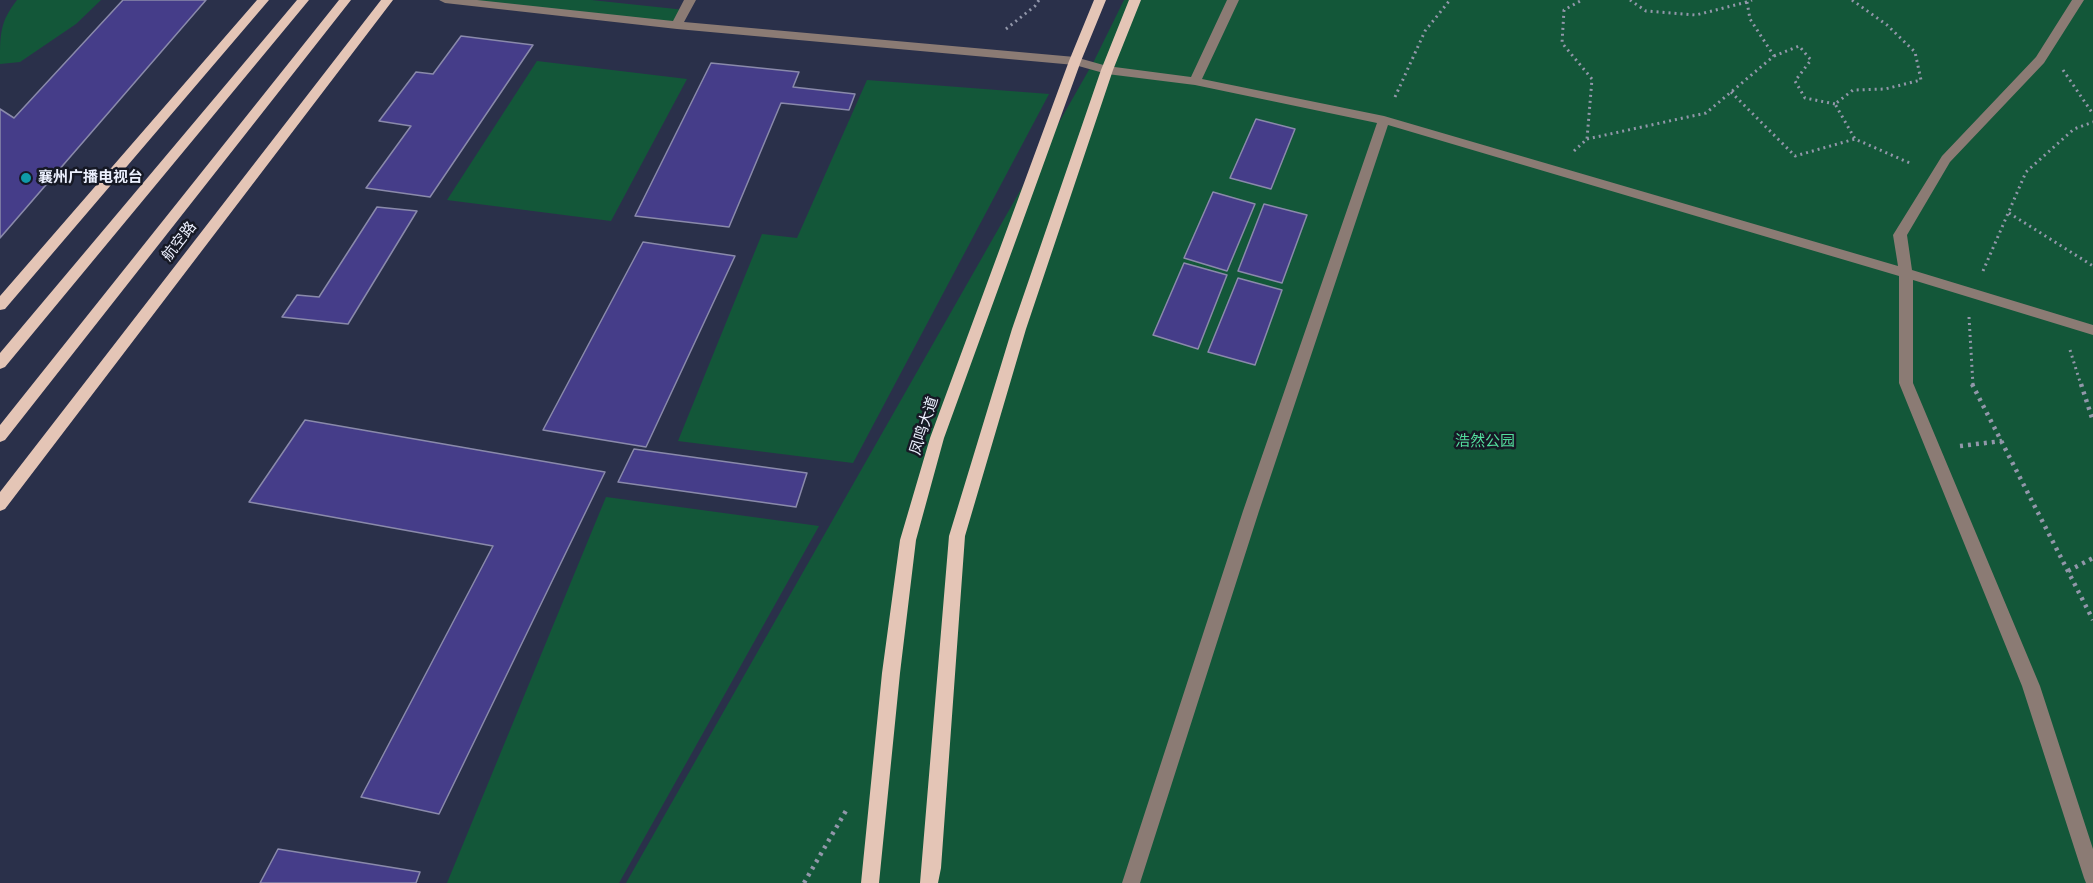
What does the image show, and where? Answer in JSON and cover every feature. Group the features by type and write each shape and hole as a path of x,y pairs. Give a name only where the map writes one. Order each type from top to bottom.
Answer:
{"main road":[{"path":"0,305 263,0"},
{"path":"0,363 303,0"},
{"name":"航空路","path":"0,436 345,0"},
{"name":"航空路","path":"0,504 387,0"},
{"name":"凤鸣大道","path":"870,883 891,673 908,540 937,438 1075,61 1100,0"},
{"path":"929,883 957,536 1019,329 1107,70 1135,0"}],"street":[{"path":"445,0 677,25 1075,61 1107,70 1196,81 1384,120 2093,330"},
{"path":"677,25 690,0"},
{"path":"1196,81 1233,0"},
{"path":"2078,0 2040,60 1946,159 1900,235 1906,273 1906,383 2031,686 2093,878"},
{"path":"1131,883 1251,511 1384,120"}],"path":[{"path":"1384,120 1425,31 1450,0"},
{"path":"1582,0 1564,10 1562,44 1592,79 1587,140"},
{"path":"1630,0 1646,11 1695,15 1752,0"},
{"path":"1835,104 1853,90 1885,89 1921,80 1915,52 1887,25 1852,0"},
{"path":"1747,2 1750,19 1774,56"},
{"path":"1552,169 1587,140 1706,113 1774,56 1798,46 1811,60 1795,81 1805,98 1835,104 1855,139 1936,174"},
{"path":"2049,47 2093,114"},
{"path":"1731,92 1795,156 1855,139"},
{"path":"2093,122 2074,129 2026,172 1973,294 1969,311 1972,383 2093,620"},
{"path":"2009,213 2093,266"},
{"path":"2060,320 2093,421"},
{"path":"1933,449 2002,441"},
{"path":"2068,571 2093,558"},
{"path":"804,883 849,805"}],"green space":[{"path":"17,0 101,0 76,24 20,62 0,64 2,29 7,15"},
{"path":"445,0 591,0 685,10 677,25"},
{"name":"浩然公园","path":"1124,0 2093,0 2093,883 626,883 1094,61"},
{"path":"537,61 687,79 611,221 447,200"},
{"path":"867,80 1049,94 853,463 678,441 762,234 797,238"},
{"path":"606,497 819,526 619,883 447,883"}],"building":[{"name":"襄州广播电视台","path":"123,0 206,0 0,238 0,109 14,118"},
{"path":"461,36 533,45 430,197 366,188 411,126 379,121 416,72 433,74"},
{"path":"711,63 799,72 793,87 855,94 849,110 781,103 729,227 635,216"},
{"path":"1256,119 1295,129 1271,189 1230,178"},
{"path":"1213,192 1255,204 1227,271 1184,258"},
{"path":"1264,204 1307,215 1282,283 1238,271"},
{"path":"377,207 417,211 348,324 282,317 297,295 319,297"},
{"path":"643,242 735,256 646,447 543,430"},
{"path":"1184,263 1227,275 1198,349 1153,335"},
{"path":"1238,278 1282,290 1255,365 1208,352"},
{"path":"305,420 605,472 439,814 361,797 493,546 249,502"},
{"path":"634,449 807,473 796,507 618,482"},
{"path":"278,849 420,872 416,883 260,883"}],"place":[{"name":"襄州广播电视台","path":"26,178"}]}
